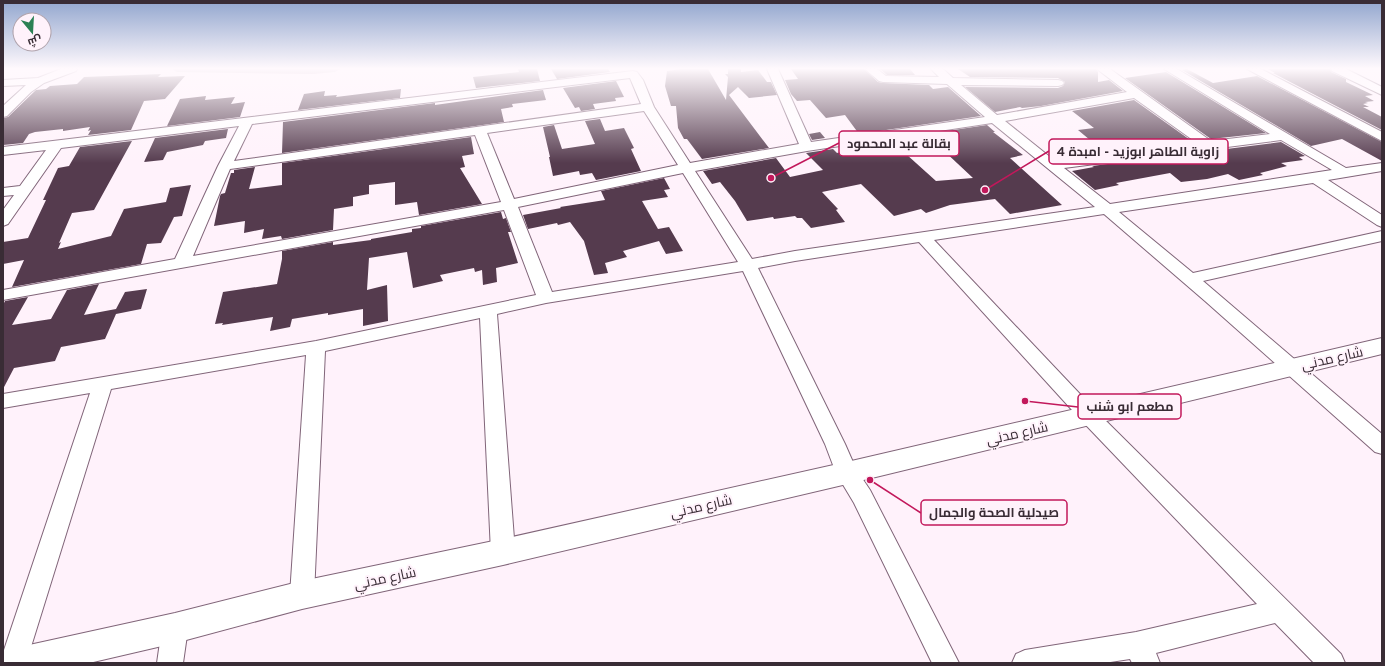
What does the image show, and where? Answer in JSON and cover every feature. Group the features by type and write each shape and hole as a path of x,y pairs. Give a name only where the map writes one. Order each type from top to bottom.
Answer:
{"street":[{"path":"3,113 16,100"},
{"path":"3,151 407,100"},
{"path":"645,100 686,168 748,265 848,473 862,496 946,663"},
{"path":"786,100 807,147"},
{"path":"972,100 1107,209 1190,279 1382,446"},
{"path":"3,295 508,205 686,168 807,147 994,119 1101,100"},
{"path":"1145,100 1208,144"},
{"path":"1222,100 1344,172"},
{"path":"1311,100 1382,137"},
{"path":"225,166 648,107"},
{"path":"181,264 225,166 248,120"},
{"path":"480,131 546,298"},
{"path":"1052,165 1208,144 1284,136"},
{"path":"3,221 57,144"},
{"path":"3,401 103,382 316,347 546,298 795,256 1382,167"},
{"path":"1316,178 1382,222"},
{"path":"3,192 25,190"},
{"path":"1190,279 1382,236"},
{"path":"923,237 1089,416 1332,663"},
{"path":"488,311 503,552"},
{"name":"شارع مدني","path":"20,663 175,628 302,595 503,552 848,473 1382,346"},
{"path":"302,595 316,347"},
{"path":"13,663 103,382"},
{"path":"1025,663 1141,654 1280,610"},
{"path":"170,663 175,628"}],"building":[{"path":"26,100 154,100 144,101 131,130 88,135 91,130 88,131 90,127 63,131 63,129 35,132 29,134 23,143 3,145 3,118 8,117"},
{"path":"179,100 233,100 231,104 245,102 240,117 167,126"},
{"path":"302,100 382,100 298,110"},
{"path":"470,100 545,100 512,104 513,107 501,109 504,122 282,153 283,122 435,103 435,105"},
{"path":"570,100 616,101 593,104 595,109 581,111 579,107 575,108"},
{"path":"669,100 733,100 769,148 702,159 687,139 684,139 678,128 676,106 671,106"},
{"path":"810,100 963,100 981,116 859,134 845,115 826,118"},
{"path":"981,100 1073,100 1041,106 1020,107 995,112"},
{"path":"1134,100 1193,142 1080,156 1070,149 1096,145 1078,130 1094,128 1072,111"},
{"path":"1156,100 1212,100 1266,133 1211,139"},
{"path":"1233,100 1303,100 1382,142 1382,161 1342,139 1311,146"},
{"path":"1325,100 1372,100 1374,101 1365,102 1368,103 1363,104 1369,107 1363,107 1382,117 1382,130"},
{"path":"600,119 605,131 624,128 634,148 631,149 641,171 596,180 592,173 580,175 579,171 553,176 543,127 554,125 562,149 595,144 585,121"},
{"path":"987,125 995,132 993,132 1023,155 1010,158 1062,205 1010,214 995,199 950,205 926,213 921,209 894,216 861,184 822,192 838,209 836,210 845,222 811,228 802,218 797,218 795,216 774,219 773,217 747,221 735,201 720,182 712,184 703,171 776,158 790,177 823,170 806,153 833,149 837,153 868,145 867,143","holes":["942,149 973,178 936,181 906,154"]},
{"path":"236,128 228,129 226,138 205,141 203,145 167,152 163,160 144,162 155,138"},
{"path":"820,132 825,138 812,140 809,134"},
{"path":"471,137 474,154 462,156 465,167 460,168 482,204 419,215 417,202 395,205 395,182 369,185 369,194 353,197 353,206 334,209 333,230 282,239 281,236 262,239 264,229 244,233 245,221 214,226 220,196 221,194 225,193 231,173 234,173 234,170 255,167 249,189 282,185 282,163"},
{"path":"132,141 94,210 72,213 59,243 61,242 58,249 111,236 124,209 166,202 170,188 191,185 182,216 174,217 161,243 147,244 141,264 12,287 24,260 3,264 3,242 28,238 46,200 43,200 58,168 69,166 80,147"},
{"path":"1281,142 1305,156 1299,157 1303,160 1281,163 1287,166 1260,173 1263,175 1239,180 1228,174 1207,179 1181,182 1170,173 1116,183 1119,185 1095,190 1072,171 1094,167 1092,166"},
{"path":"664,178 670,189 664,190 668,197 642,201 658,229 669,227 683,251 666,254 659,241 623,251 627,257 605,263 608,273 594,275 584,241 570,222 528,229 523,215 561,208 560,207 605,200 601,191"},
{"path":"501,212 503,219 506,218 511,232 508,232 518,263 496,268 497,282 483,285 482,270 475,272 474,268 440,275 443,281 413,288 407,252 369,258 367,290 387,285 388,321 363,326 363,309 292,319 290,327 270,331 273,317 222,325 223,323 215,324 223,292 277,284 282,251 333,242 333,245 371,240 412,232 412,229 421,228 421,226"},
{"path":"99,284 84,315 116,309 125,292 147,289 141,309 116,314 105,339 61,347 55,361 14,368 3,389 3,305 5,301 28,297 12,325 51,319 67,290"}],"place":[{"name":"بقالة عبد المحمود","path":"771,178"},
{"name":"زاوية الطاهر ابوزيد - امبدة 4","path":"985,190"},
{"name":"مطعم ابو شنب","path":"1025,401"},
{"name":"صيدلية الصحة والجمال","path":"870,480"}]}
